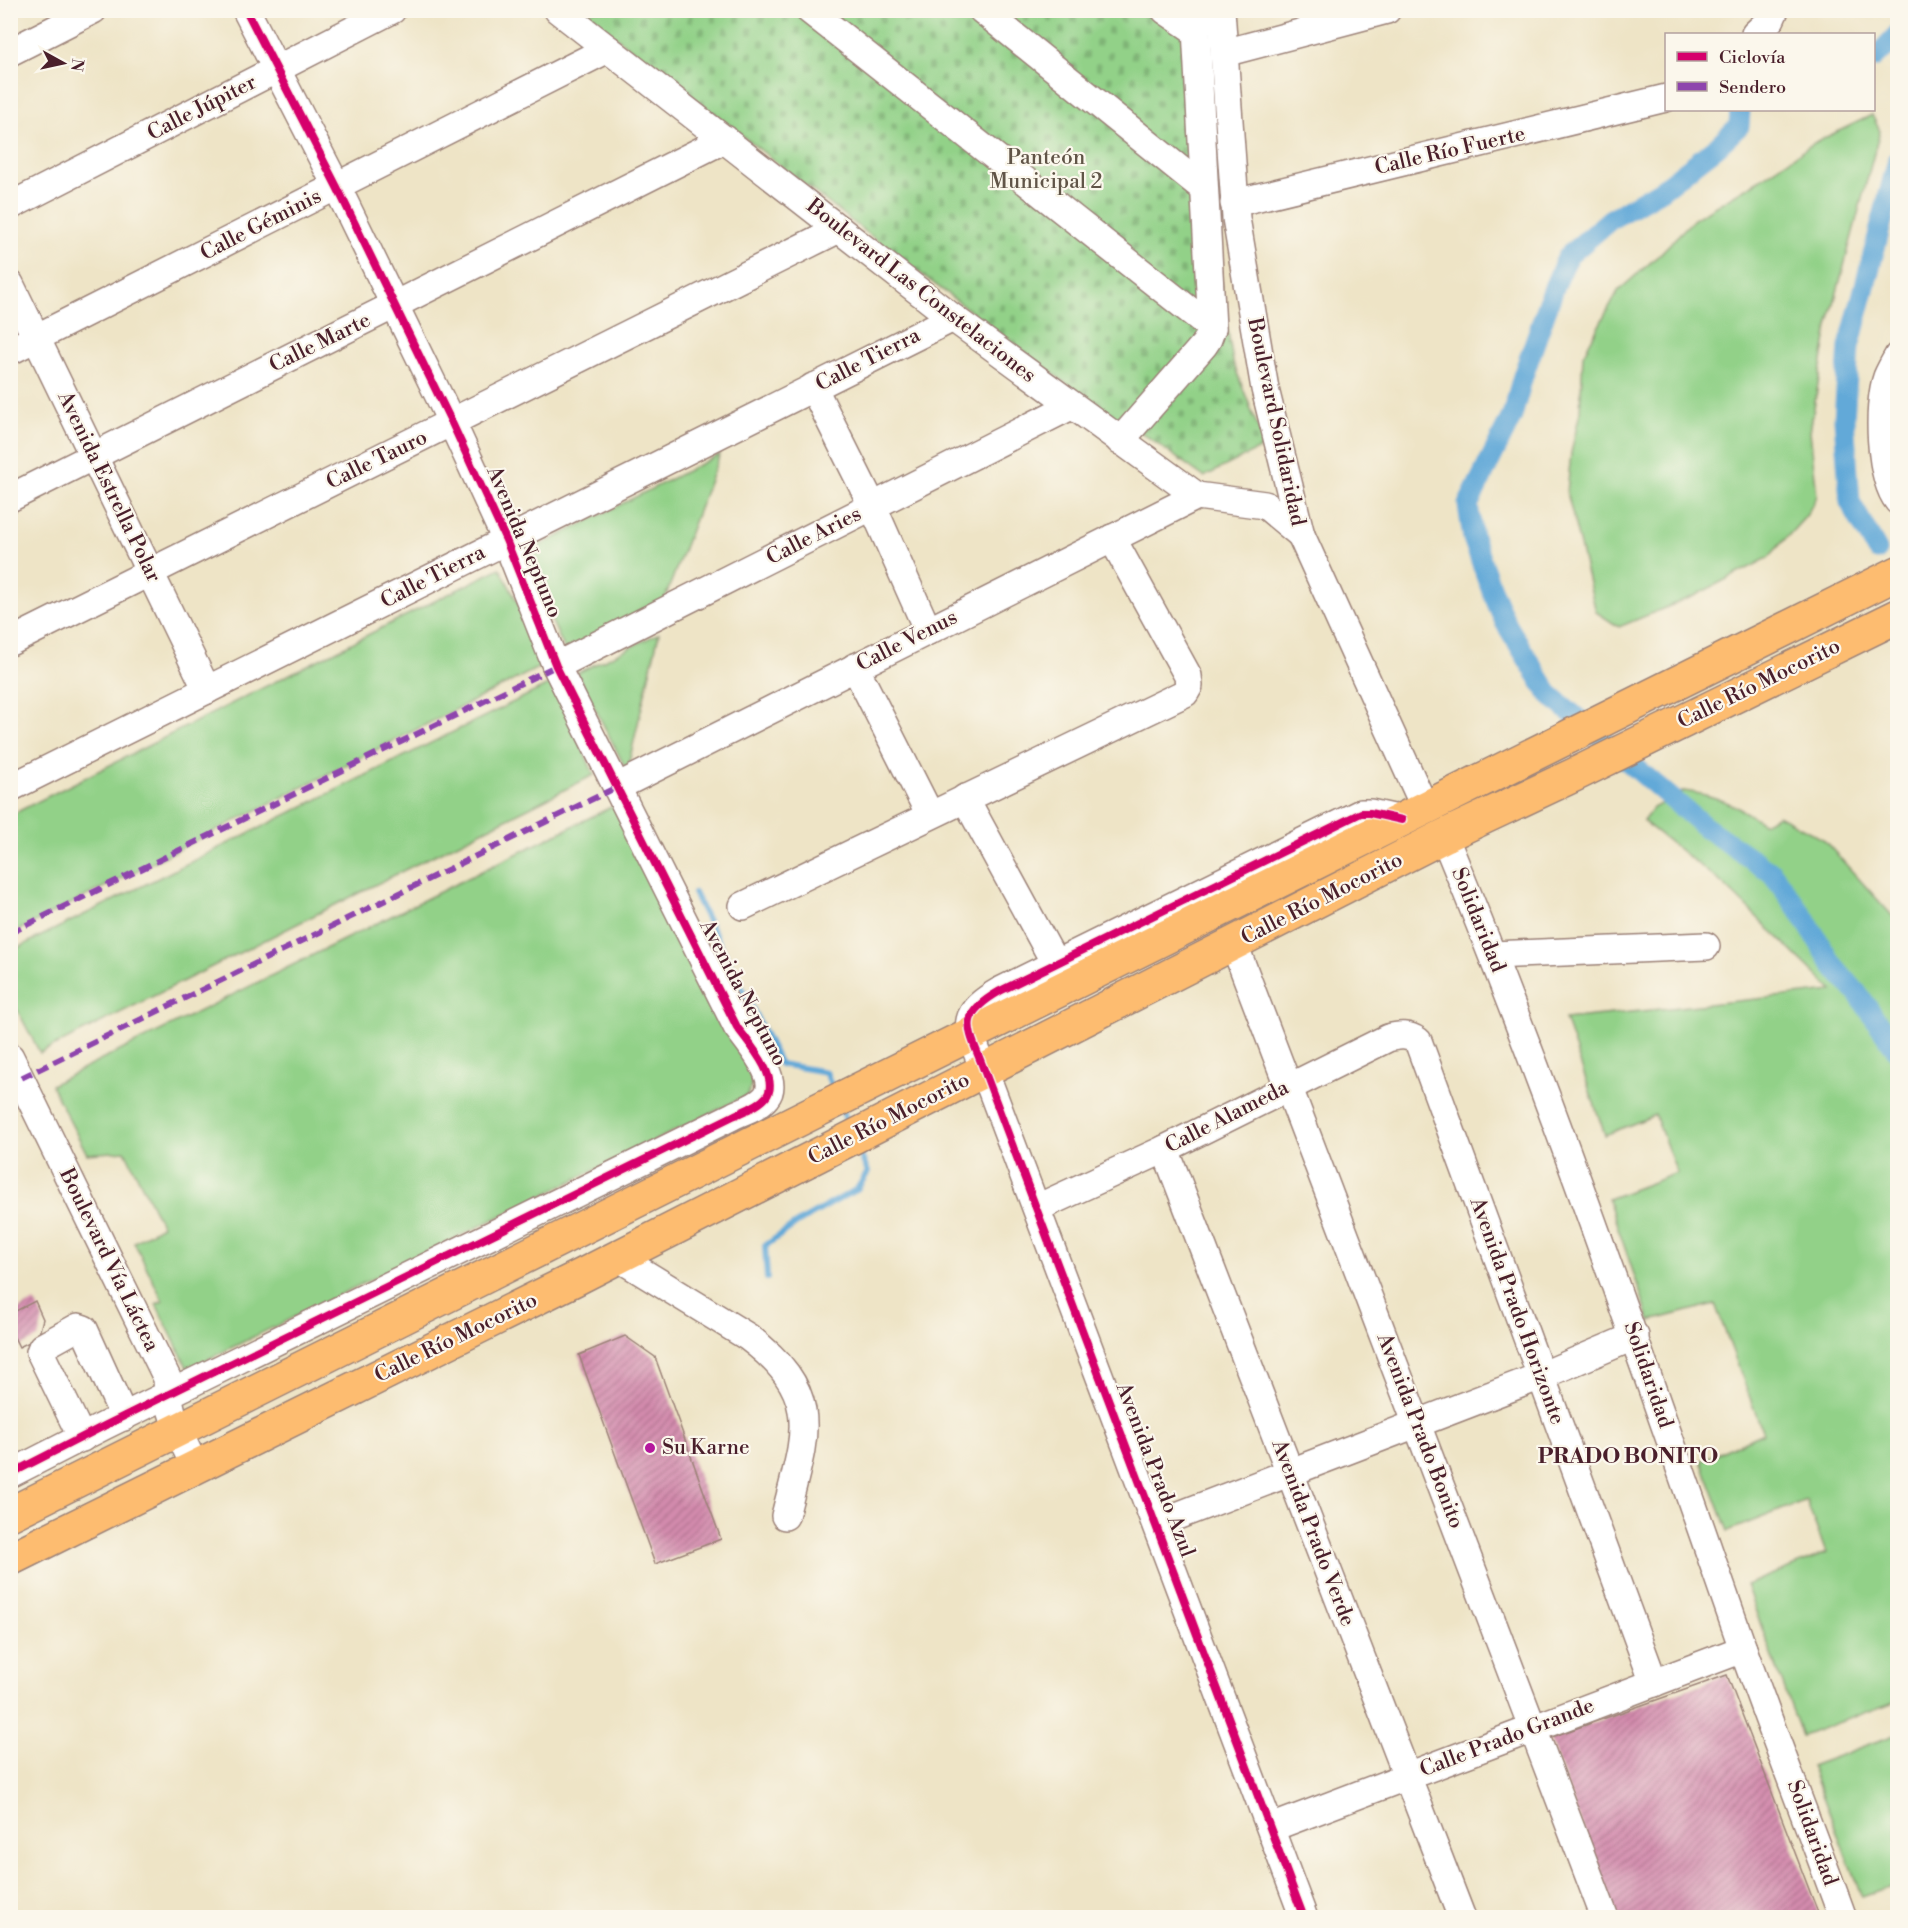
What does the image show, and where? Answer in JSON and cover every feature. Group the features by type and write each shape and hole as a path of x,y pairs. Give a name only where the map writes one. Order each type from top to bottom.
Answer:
{"main road":[{"name":"Calle Río Mocorito","path":"10,1514 1898,573"},
{"name":"Calle Río Mocorito","path":"10,1559 554,1290 616,1256 1444,836 1898,616"}],"street":[{"path":"10,52 93,10"},
{"name":"Avenida Neptuno","path":"167,1396 733,1116 765,1098 771,1085 769,1074 737,1027 556,666 506,540 452,423 337,187 246,10"},
{"name":"Calle Júpiter","path":"10,206 392,10"},
{"path":"809,10 1212,328"},
{"path":"982,10 1203,188"},
{"path":"1120,441 1204,345 1212,328 1195,21 1165,10"},
{"name":"Boulevard Solidaridad","path":"1221,10 1234,203 1264,389 1300,535 1414,814"},
{"path":"1224,53 1387,10"},
{"name":"Boulevard Las Constelaciones","path":"565,12 608,49 953,318 1197,496 1265,505 1300,535"},
{"name":"Calle Géminis","path":"10,351 608,49"},
{"name":"Calle Río Fuerte","path":"1234,203 1665,98"},
{"name":"Calle Marte","path":"10,498 725,139"},
{"name":"Calle Tauro","path":"10,642 839,229"},
{"name":"Avenida Estrella Polar","path":"10,284 207,690"},
{"name":"Calle Tierra","path":"10,788 953,318"},
{"path":"1894,370 1882,420 1883,454 1889,487 1898,501"},
{"path":"813,387 873,507 928,631"},
{"name":"Calle Aries","path":"556,666 1071,405"},
{"name":"Calle Venus","path":"617,786 1197,496"},
{"path":"743,906 1182,695 1188,690 1188,676 1112,538"},
{"path":"855,667 930,815"},
{"path":"965,798 1055,963"},
{"path":"971,1034 970,1019 976,1007 1000,991 1055,963 1361,813 1414,814"},
{"name":"Solidaridad","path":"1444,836 1493,955 1635,1336 1743,1649 1843,1917"},
{"name":"Avenida Prado Bonito","path":"1234,944 1605,1917"},
{"path":"1493,955 1706,946"},
{"name":"Avenida Prado Azul","path":"971,1034 1304,1917"},
{"name":"Calle Alameda","path":"1036,1208 1165,1149 1388,1038 1404,1035 1411,1036 1418,1041"},
{"name":"Avenida Prado Horizonte","path":"1418,1041 1654,1683"},
{"name":"Boulevard Vía Láctea","path":"14,1073 167,1378 167,1396 178,1431 195,1467"},
{"name":"Avenida Prado Verde","path":"1165,1149 1462,1917"},
{"path":"616,1256 748,1337 782,1367 793,1385 804,1412 805,1427 785,1516"},
{"path":"82,1438 40,1352 42,1347 78,1327 84,1329 124,1417"},
{"path":"1156,1524 1541,1376 1635,1336"},
{"path":"10,1474 167,1396"},
{"name":"Calle Prado Grande","path":"1271,1828 1743,1649"}],"green space":[{"name":"Panteón Municipal 2","path":"585,10 1198,11 1207,202 1233,362 1265,446 1204,477 1139,431 1113,419 850,220 584,12"},
{"path":"1872,115 1880,131 1828,326 1810,431 1817,496 1806,516 1768,558 1694,596 1619,627 1596,612 1567,492 1571,453 1580,412 1583,355 1618,291 1659,255 1694,219 1759,180 1814,143"},
{"path":"720,454 662,606 567,654 521,555"},
{"path":"500,568 548,663 11,934 11,815"},
{"path":"659,633 627,771 577,673"},
{"path":"554,682 594,775 40,1053 11,998 11,951"},
{"path":"1684,791 1707,795 1725,802 1763,823 1778,815 1823,839 1897,921 1897,1701 1802,1736 1746,1585 1826,1553 1806,1500 1728,1531 1701,1461 1763,1433 1715,1304 1650,1321 1608,1199 1677,1173 1655,1115 1605,1135 1565,1019 1833,991 1723,884 1643,821 1653,808"},
{"path":"615,805 754,1075 748,1095 188,1369 156,1304 163,1301 134,1242 162,1226 125,1151 87,1154 51,1085"},
{"path":"1897,1734 1897,1885 1862,1897 1811,1766"}],"building":[{"path":"35,1301 43,1319 38,1338 19,1347 10,1329 10,1314"},
{"name":"Su Karne","path":"625,1336 655,1357 721,1539 655,1564 579,1355"},
{"path":"1727,1675 1820,1918 1617,1918 1549,1738"}],"waterway":[{"path":"1875,56 1898,34"},
{"path":"1740,111 1739,126 1718,146 1661,190 1611,219 1568,256 1555,285 1523,376 1512,416 1468,505 1473,538 1505,622 1549,694 1705,827 1772,873 1801,913 1833,965 1861,998 1898,1052"},
{"path":"1877,550 1850,502 1844,419 1849,347 1898,160"},
{"path":"694,893 780,1064 826,1072 833,1090"},
{"path":"841,1108 850,1129"},
{"path":"767,1278 765,1246 797,1223 857,1189 868,1172 857,1147"}],"marked path":[{"path":"10,933 556,666"},
{"path":"21,1078 617,787"}],"cycle path":[{"path":"10,1474 751,1108 763,1100 770,1089 761,1061 737,1027 556,666 506,540 452,423 337,187 246,10"},
{"path":"1304,1918 974,1044 970,1025 971,1017 976,1009 1000,991 1361,813 1402,820"}],"place":[{"name":"Su Karne","path":"650,1448"}],"district":[{"name":"PRADO BONITO","path":"1628,1456"}]}
